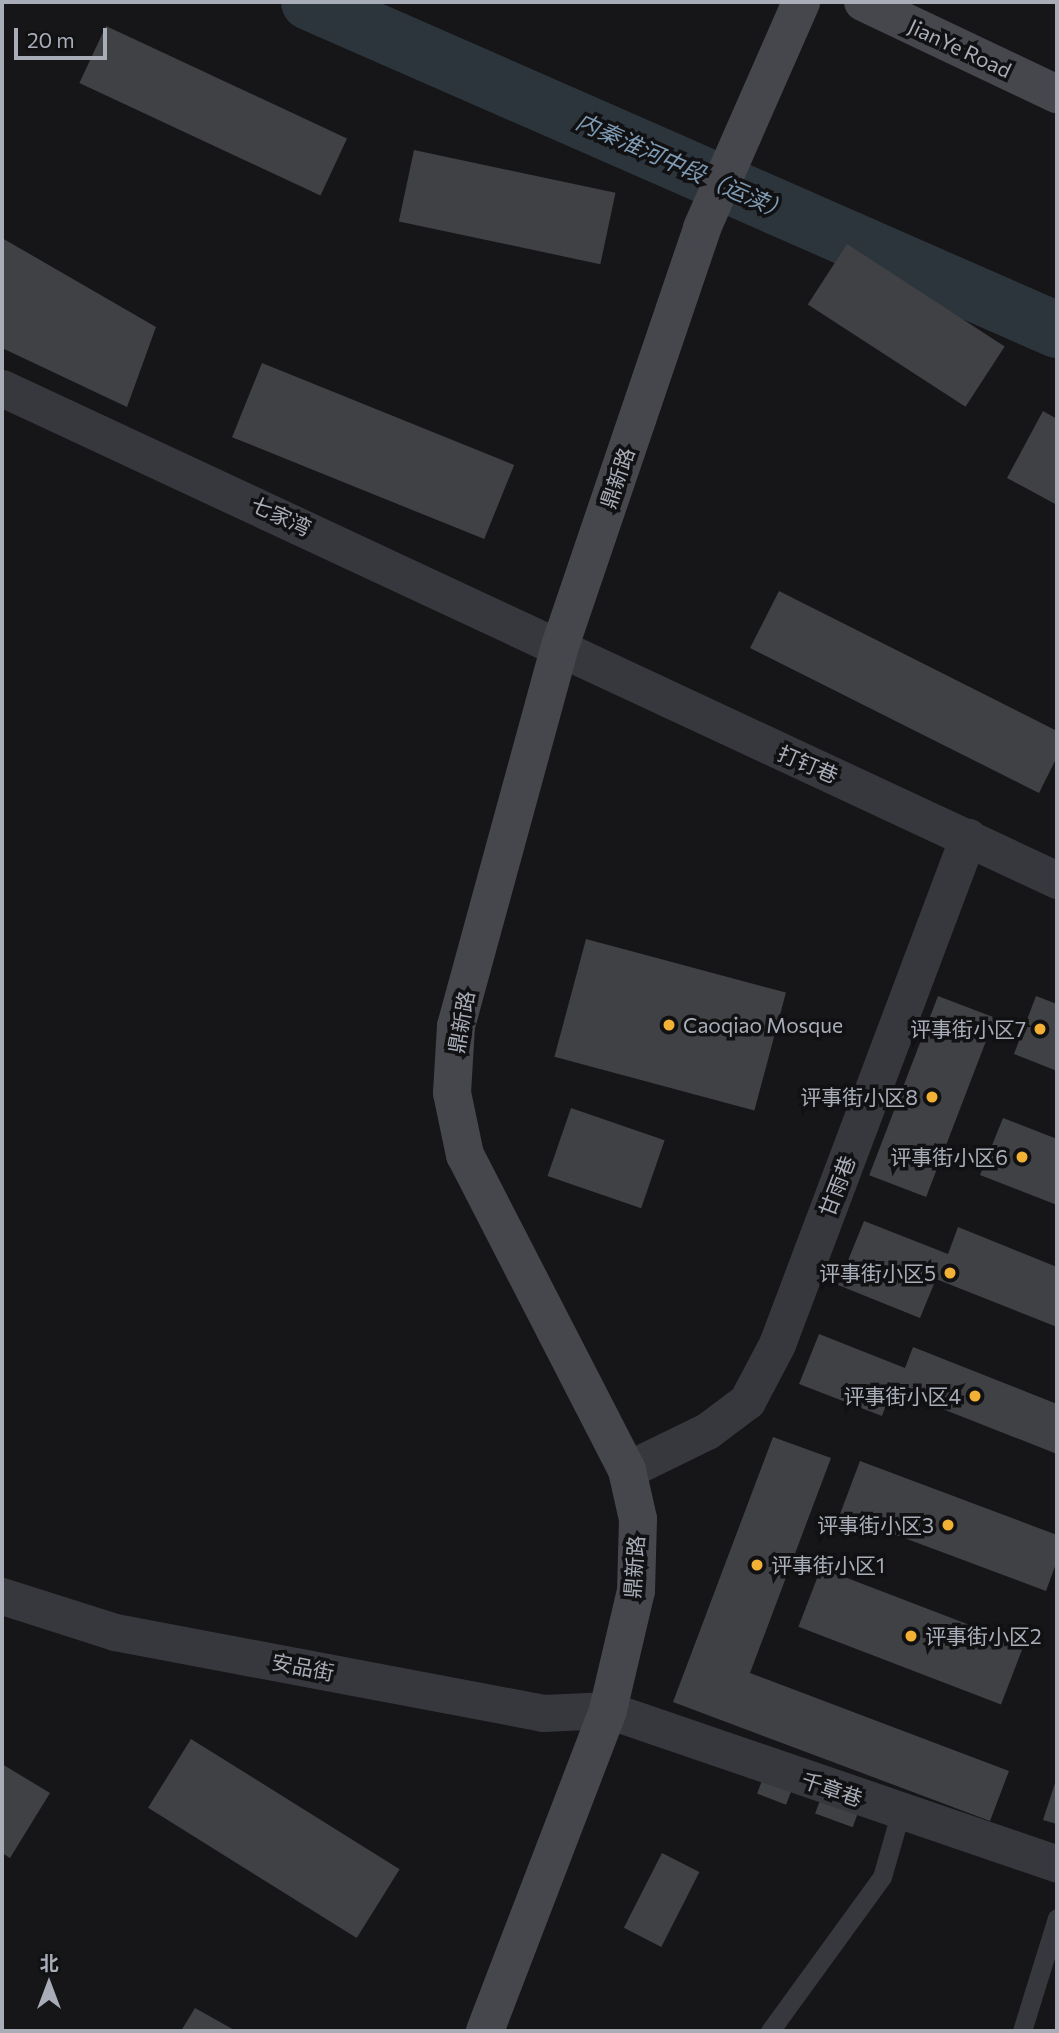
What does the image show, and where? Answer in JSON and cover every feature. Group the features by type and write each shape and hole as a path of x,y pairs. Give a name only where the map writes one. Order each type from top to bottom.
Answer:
{"street":[{"name":"鼎新路","path":"485,2031 608,1710 636,1591 638,1519 627,1470 466,1155 452,1093 456,1026 560,646 702,228 801,2"},
{"name":"JianYe Road","path":"863,2 1057,94"},
{"name":"七家湾","path":"2,388 560,646"},
{"name":"打钉巷","path":"560,646 1057,880"},
{"name":"甘雨巷","path":"627,1470 707,1431 747,1401 782,1331 968,837"},
{"name":"安品街","path":"2,1596 116,1632 543,1713 608,1710"},
{"name":"千章巷","path":"608,1710 900,1814 1057,1864"}],"lane":[{"path":"771,2031 882,1877 900,1814"},
{"path":"1022,2031 1057,1918"}],"building":[{"path":"106,26 347,138 320,196 79,83"},
{"path":"414,150 615,193 600,264 399,221"},
{"path":"2,238 156,327 127,407 2,348"},
{"path":"847,244 1005,346 965,407 808,304"},
{"path":"262,363 514,465 484,539 232,437"},
{"path":"1043,411 1057,419 1057,505 1007,478"},
{"path":"779,591 1057,731 1057,757 1039,793 750,648"},
{"name":"Caoqiao Mosque","path":"586,939 786,993 754,1110 554,1057"},
{"name":"评事街小区8","path":"938,996 995,1018 926,1197 869,1175"},
{"name":"评事街小区7","path":"1036,996 1057,1004 1057,1071 1014,1054"},
{"path":"571,1108 665,1140 641,1208 548,1176"},
{"name":"评事街小区6","path":"1003,1118 1057,1139 1057,1205 980,1175"},
{"name":"评事街小区5","path":"864,1221 948,1254 958,1227 1057,1267 1057,1327 936,1279 920,1318 838,1285"},
{"name":"评事街小区4","path":"819,1334 905,1368 913,1347 1057,1404 1057,1454 892,1389 882,1416 799,1384"},
{"name":"评事街小区1","path":"773,1437 831,1458 750,1673 1009,1771 990,1821 673,1702"},
{"name":"评事街小区3","path":"860,1461 1057,1535 1057,1561 1046,1591 840,1514"},
{"name":"评事街小区2","path":"821,1568 1024,1646 1001,1705 798,1627"},
{"path":"191,1739 400,1869 357,1938 148,1808"},
{"path":"2,1764 50,1793 10,1858 2,1853"},
{"path":"765,1773 794,1784 786,1805 757,1794"},
{"path":"1057,1777 1057,1824 1043,1820"},
{"path":"823,1792 861,1806 853,1827 815,1814"},
{"path":"662,1853 699,1872 661,1947 624,1928"},
{"path":"195,2008 236,2031 181,2031"}],"waterway":[{"name":"内秦淮河中段（运渎）","path":"309,2 1057,330"}],"place":[{"name":"Caoqiao Mosque","path":"669,1025"},
{"name":"评事街小区7","path":"1040,1029"},
{"name":"评事街小区8","path":"932,1097"},
{"name":"评事街小区6","path":"1022,1157"},
{"name":"评事街小区5","path":"950,1273"},
{"name":"评事街小区4","path":"975,1396"},
{"name":"评事街小区3","path":"948,1525"},
{"name":"评事街小区1","path":"757,1565"},
{"name":"评事街小区2","path":"911,1636"}]}
